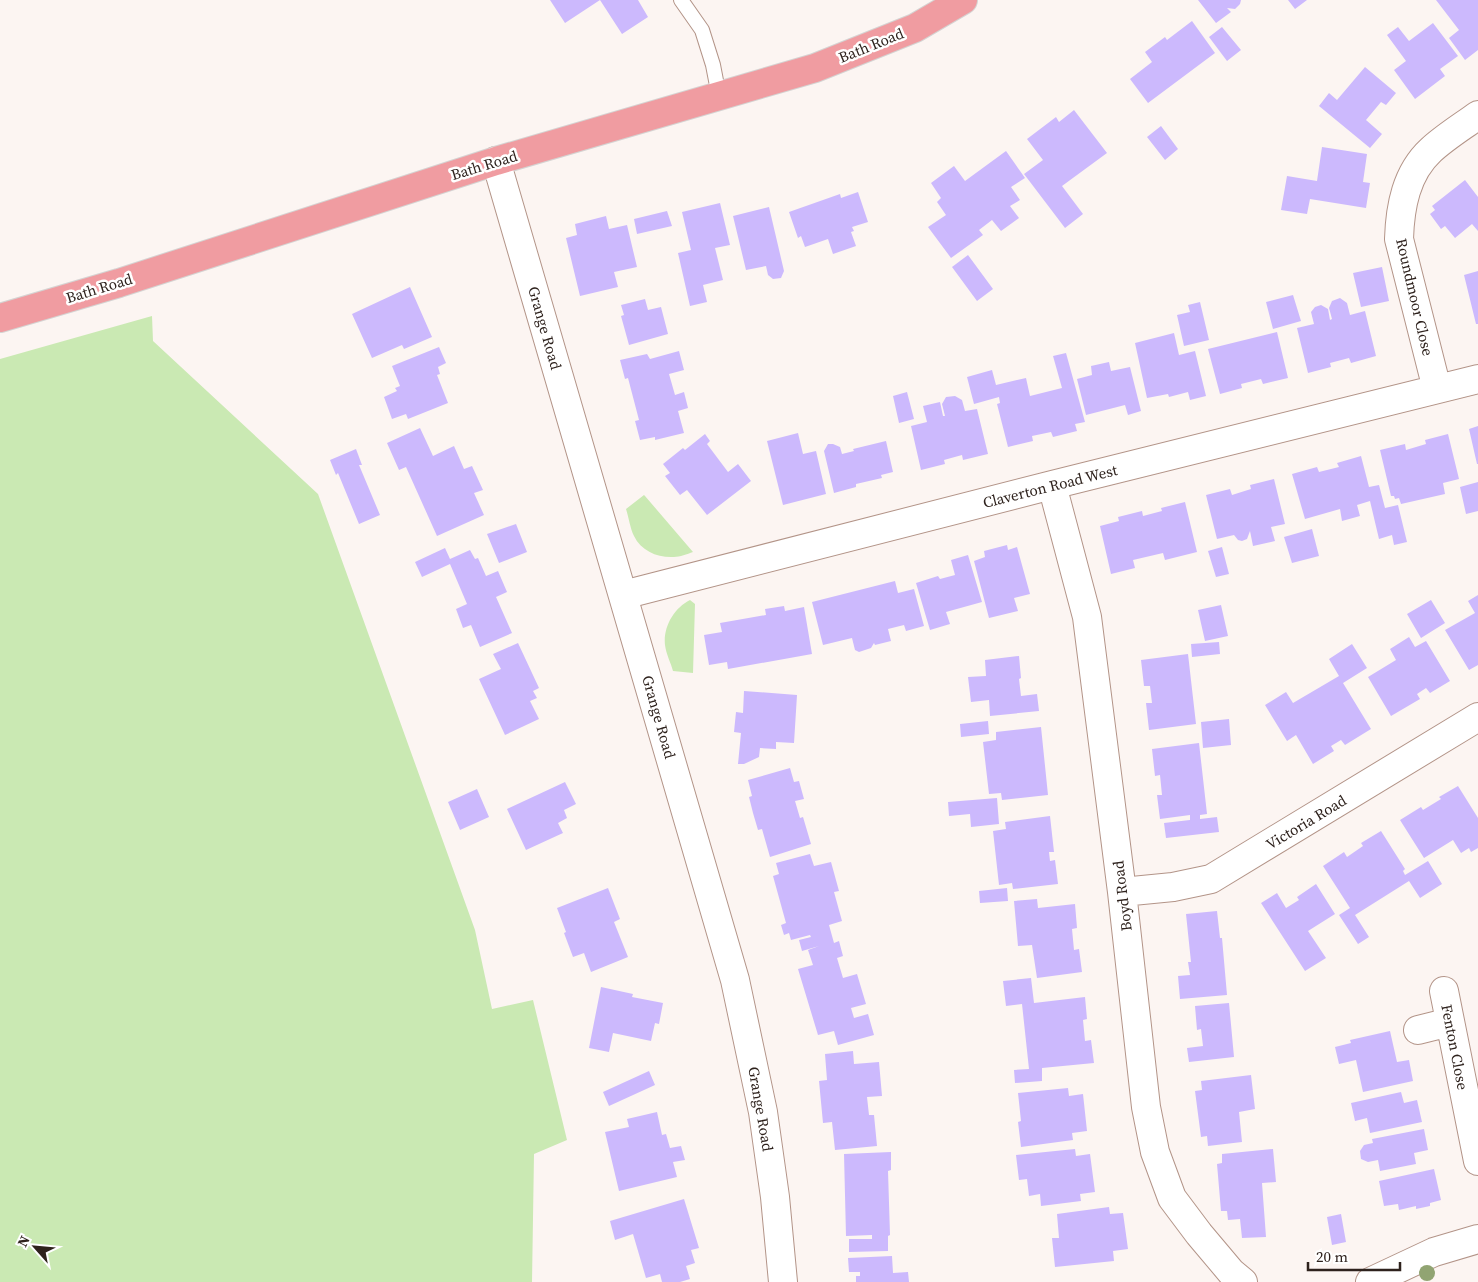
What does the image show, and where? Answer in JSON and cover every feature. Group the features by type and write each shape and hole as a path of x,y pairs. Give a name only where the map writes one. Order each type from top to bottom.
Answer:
{"highway":[{"name":"Bath Road","path":"0,318 118,283 496,161 816,68 915,28 963,0"}],"street":[{"name":"Roundmoor Close","path":"1437,389 1399,240 1400,214 1410,180 1425,157 1431,150 1478,115"},
{"name":"Grange Road","path":"496,161 735,980 763,1112 775,1197 783,1282"},
{"name":"Claverton Road West","path":"623,595 1052,485 1478,379"},
{"name":"Boyd Road","path":"1052,485 1087,618 1122,892 1146,1107 1155,1152 1172,1198 1198,1234 1231,1272 1243,1282"},
{"name":"Victoria Road","path":"1122,892 1173,887 1211,879 1478,718"},
{"name":"Fenton Close","path":"1444,991 1478,1161"},
{"path":"1418,1030 1450,1022"},
{"path":"1370,1282 1434,1252 1478,1239"}],"lane":[{"path":"680,0 702,30 713,66 719,96"}],"green space":[{"path":"152,316 153,341 318,494 475,930 492,1009 533,1000 567,1140 534,1154 532,1282 0,1282 0,359"},
{"path":"644,495 693,552 676,557 668,557 656,555 641,546 631,530 626,509"},
{"path":"690,600 695,604 693,673 673,671 665,645 666,632 671,619 684,603"}],"building":[{"path":"550,0 600,0 565,23"},
{"path":"600,0 638,0 648,17 622,34"},
{"path":"1198,0 1241,0 1235,9 1227,8 1231,12 1216,23"},
{"path":"1288,0 1307,0 1295,9"},
{"path":"1436,0 1478,0 1478,50 1465,60 1449,38 1459,30"},
{"path":"1192,21 1215,53 1148,103 1130,79 1152,62 1145,52 1165,37 1167,40"},
{"path":"1433,23 1458,56 1440,69 1445,76 1415,99 1394,70 1406,61 1387,35 1398,27 1409,41"},
{"path":"1222,27 1241,50 1227,61 1209,37"},
{"path":"1365,67 1396,93 1386,105 1381,102 1366,120 1382,134 1370,148 1319,106 1329,93 1337,100"},
{"path":"1074,110 1107,153 1062,186 1083,214 1065,228 1024,174 1043,160 1027,139 1056,117 1059,122"},
{"path":"1161,126 1178,149 1165,160 1147,137"},
{"path":"1322,147 1367,154 1363,182 1370,183 1366,208 1310,199 1307,214 1281,210 1287,176 1317,181"},
{"path":"1006,151 1025,178 1011,187 1020,200 1010,206 1019,218 1001,231 992,220 979,230 983,235 951,258 928,227 946,215 937,202 941,198 931,183 954,166 965,181"},
{"path":"1465,180 1478,197 1478,231 1472,224 1455,238 1445,226 1441,229 1430,214 1435,210 1432,206"},
{"path":"858,192 868,222 852,227 854,231 851,232 856,246 833,254 828,239 805,247 801,236 798,238 789,212 840,194 841,198"},
{"path":"720,203 730,245 715,248 723,280 703,285 707,302 690,306 678,253 691,250 682,212"},
{"path":"769,207 784,271 781,278 773,279 768,275 766,266 746,270 733,216"},
{"path":"667,211 672,226 637,234 634,219"},
{"path":"606,216 609,229 627,225 637,267 614,272 618,287 580,296 566,238 577,235 575,224"},
{"path":"968,255 993,289 977,301 952,267"},
{"path":"1382,267 1389,301 1361,307 1353,273"},
{"path":"1478,271 1478,324 1476,324 1464,275"},
{"path":"410,287 432,337 404,349 402,345 372,358 352,314"},
{"path":"1293,295 1301,321 1273,329 1266,302"},
{"path":"1340,298 1347,303 1350,315 1365,311 1376,356 1351,363 1349,358 1330,363 1331,367 1308,373 1297,328 1314,324 1311,312 1315,307 1321,305 1328,309 1330,320 1332,319 1329,308 1332,301"},
{"path":"645,299 648,310 661,307 668,334 629,345 621,316 624,315 621,305"},
{"path":"1200,302 1209,340 1184,346 1177,315 1190,312 1188,305"},
{"path":"1277,332 1288,378 1263,384 1261,379 1241,384 1242,388 1220,394 1208,349"},
{"path":"1174,333 1179,355 1195,351 1206,396 1190,400 1188,392 1169,397 1168,394 1147,398 1135,343"},
{"path":"439,347 446,363 438,367 440,374 437,375 448,403 408,419 406,414 392,419 384,397 397,391 395,388 400,386 392,366"},
{"path":"679,351 684,370 669,374 675,395 684,392 688,408 678,411 684,433 655,440 655,437 640,440 635,421 639,420 628,378 625,379 620,360 647,354 650,359"},
{"path":"1066,353 1085,422 1075,424 1077,431 1053,437 1051,432 1032,436 1033,441 1008,447 997,404 1000,403 999,397 974,404 967,377 992,370 996,385 1026,378 1030,396 1062,388 1053,356"},
{"path":"1109,362 1111,371 1130,367 1141,411 1128,415 1125,405 1086,415 1077,379 1092,375 1091,366"},
{"path":"907,392 914,419 899,423 893,396"},
{"path":"955,396 962,400 965,411 977,409 988,454 963,460 962,455 944,460 945,464 921,470 911,426 927,422 923,406 940,402 943,416 945,416 942,404 946,397"},
{"path":"1478,426 1478,464 1477,464 1469,429"},
{"path":"420,428 433,456 454,446 464,469 472,466 483,490 474,493 484,515 437,536 406,467 399,470 387,443"},
{"path":"798,433 803,454 816,451 826,494 783,505 767,441"},
{"path":"705,434 710,441 707,444 728,472 738,464 751,481 707,515 687,490 680,495 665,476 670,473 663,464"},
{"path":"1448,434 1459,479 1443,483 1445,494 1401,504 1399,498 1395,499 1394,496 1391,496 1380,450 1405,444 1406,450 1426,444 1425,440"},
{"path":"886,441 893,472 881,475 882,478 856,484 856,487 834,493 824,451 828,444 840,447 842,454 854,451 853,449"},
{"path":"356,449 362,465 359,465 380,515 359,524 338,473 336,475 330,460"},
{"path":"1361,456 1369,487 1379,485 1385,508 1398,505 1407,542 1394,545 1392,535 1379,539 1370,501 1357,505 1360,516 1342,521 1340,509 1305,519 1292,474 1317,467 1319,472 1339,467 1337,463"},
{"path":"1274,479 1285,524 1271,527 1275,541 1253,546 1250,531 1247,539 1242,541 1238,540 1234,535 1217,539 1206,495 1230,489 1232,495 1251,489 1250,485"},
{"path":"1478,482 1478,511 1466,514 1460,487"},
{"path":"1185,502 1197,552 1165,560 1163,553 1133,560 1135,568 1111,574 1100,526 1119,521 1118,517 1142,511 1143,516 1162,511 1161,508"},
{"path":"516,524 527,552 499,563 487,534"},
{"path":"1312,529 1319,556 1292,563 1284,537"},
{"path":"1007,545 1008,550 1017,547 1030,594 1014,598 1018,611 989,618 974,561 985,557 984,551"},
{"path":"1222,547 1229,574 1216,577 1208,551"},
{"path":"445,548 450,559 470,550 475,559 478,558 486,576 498,571 507,592 496,597 512,633 480,647 471,625 463,628 456,609 467,604 450,564 422,577 415,562"},
{"path":"968,555 982,602 946,612 950,624 930,630 916,583 938,576 940,579 955,575 951,560"},
{"path":"895,581 898,593 914,589 924,626 906,631 904,625 888,629 891,641 875,645 874,643 871,648 859,652 855,650 852,638 823,645 812,602"},
{"path":"1478,595 1478,665 1469,670 1445,630 1475,613 1468,601"},
{"path":"1431,600 1445,623 1421,638 1407,614"},
{"path":"1221,605 1228,636 1205,641 1198,610"},
{"path":"784,606 785,611 804,607 812,654 728,669 727,662 709,665 704,635 722,632 720,623 766,615 765,609"},
{"path":"1409,637 1415,647 1426,641 1450,681 1430,693 1426,688 1417,694 1420,699 1391,716 1368,677 1396,660 1390,649"},
{"path":"1219,642 1220,654 1192,657 1191,644"},
{"path":"518,643 539,688 533,691 537,698 530,701 539,719 505,735 479,679 501,669 493,654"},
{"path":"1352,644 1367,668 1343,683 1371,729 1345,745 1341,740 1331,746 1334,751 1313,764 1296,735 1287,741 1265,705 1286,692 1293,703 1339,676 1329,659"},
{"path":"1188,654 1196,724 1149,730 1146,703 1152,703 1150,686 1144,686 1141,660"},
{"path":"1019,656 1021,696 1037,694 1039,711 990,716 989,700 971,702 968,677 986,676 985,660"},
{"path":"744,691 797,695 794,743 776,742 776,749 760,748 759,757 744,764 738,764 741,733 734,732 736,712 743,713"},
{"path":"1229,719 1231,745 1203,748 1201,722"},
{"path":"988,721 989,734 961,737 960,724"},
{"path":"1041,727 1048,795 1002,800 1001,793 989,794 983,742 996,740 996,732"},
{"path":"1199,743 1207,814 1200,815 1200,819 1217,817 1219,832 1166,838 1164,823 1190,820 1190,815 1160,819 1157,795 1162,795 1160,775 1155,776 1152,749"},
{"path":"790,768 794,782 799,781 804,799 795,801 800,818 803,817 811,844 770,857 762,829 758,830 753,813 749,797 752,796 748,780"},
{"path":"565,782 576,804 564,810 567,818 558,823 563,833 526,850 507,809"},
{"path":"1458,786 1478,818 1478,848 1471,852 1469,848 1461,853 1453,840 1424,858 1400,820 1421,807 1423,810 1441,799 1439,797"},
{"path":"477,789 489,817 460,830 448,802"},
{"path":"997,798 999,824 971,827 970,814 949,816 948,802"},
{"path":"1050,816 1054,852 1049,852 1050,861 1055,860 1058,884 1013,889 1012,883 999,885 993,831 1006,829 1005,822"},
{"path":"1381,831 1405,869 1403,871 1405,875 1428,861 1442,884 1420,898 1409,881 1355,915 1369,937 1358,944 1339,915 1350,908 1323,866 1344,852 1347,857 1363,846 1361,843"},
{"path":"810,854 814,866 831,862 839,891 834,892 842,921 829,925 834,943 839,941 843,956 837,958 843,978 857,974 866,1004 851,1008 854,1018 868,1014 874,1035 838,1045 834,1031 818,1035 798,969 813,965 808,950 819,946 802,951 799,940 811,937 810,935 791,940 789,933 784,935 781,925 786,923 773,876 779,874 776,863"},
{"path":"1316,884 1335,914 1308,931 1326,958 1305,971 1261,903 1277,893 1286,908 1299,900 1297,897"},
{"path":"608,888 620,919 614,922 628,957 591,972 584,953 573,957 557,908"},
{"path":"1007,888 1008,901 980,903 979,891"},
{"path":"1037,899 1038,908 1075,904 1077,928 1072,929 1074,950 1079,949 1082,972 1037,978 1032,945 1018,946 1014,901"},
{"path":"1217,911 1220,938 1222,938 1227,995 1180,999 1178,976 1190,975 1188,962 1191,962 1186,914"},
{"path":"1031,978 1034,1003 1085,997 1087,1019 1083,1020 1085,1041 1091,1040 1094,1063 1042,1068 1042,1081 1015,1083 1014,1070 1029,1069 1022,1004 1006,1006 1003,981"},
{"path":"601,987 633,994 632,997 663,1003 659,1024 655,1023 651,1041 613,1033 609,1052 589,1048"},
{"path":"1229,1003 1234,1057 1189,1062 1187,1048 1203,1046 1201,1029 1197,1030 1195,1006"},
{"path":"1390,1031 1397,1062 1409,1060 1413,1081 1363,1092 1356,1060 1339,1064 1335,1047 1351,1043 1350,1040"},
{"path":"853,1051 854,1064 879,1062 882,1096 867,1097 869,1115 874,1115 877,1146 835,1150 832,1122 823,1123 819,1081 827,1080 825,1054"},
{"path":"649,1071 655,1085 609,1106 603,1092"},
{"path":"1251,1075 1255,1109 1239,1112 1242,1142 1208,1146 1207,1136 1201,1137 1195,1091 1202,1090 1201,1081"},
{"path":"1068,1088 1069,1096 1083,1094 1087,1131 1072,1133 1073,1140 1021,1147 1018,1122 1021,1121 1018,1093"},
{"path":"1401,1092 1404,1103 1417,1100 1422,1122 1370,1133 1367,1118 1355,1121 1351,1103"},
{"path":"657,1112 662,1135 666,1134 670,1148 681,1146 685,1160 673,1162 677,1177 619,1191 605,1132 629,1127 627,1119"},
{"path":"1424,1129 1428,1150 1414,1153 1416,1164 1380,1171 1378,1160 1368,1162 1361,1159 1360,1151 1364,1145 1373,1143 1372,1139"},
{"path":"1075,1149 1076,1156 1090,1154 1095,1192 1080,1194 1081,1201 1041,1206 1040,1194 1029,1196 1027,1179 1019,1180 1016,1155"},
{"path":"1273,1149 1276,1182 1262,1183 1266,1237 1242,1238 1240,1219 1228,1220 1227,1211 1221,1211 1217,1164 1222,1163 1222,1154"},
{"path":"891,1152 891,1170 888,1171 890,1235 888,1236 888,1251 849,1252 849,1239 872,1239 872,1235 846,1236 844,1154"},
{"path":"1434,1169 1441,1200 1430,1203 1430,1206 1416,1209 1416,1206 1399,1210 1398,1204 1384,1206 1379,1181"},
{"path":"684,1199 699,1248 691,1250 695,1263 686,1266 690,1279 680,1282 662,1282 660,1274 646,1278 633,1234 615,1240 610,1221"},
{"path":"1109,1207 1110,1214 1123,1213 1128,1249 1113,1251 1114,1261 1055,1267 1052,1238 1059,1238 1057,1214"},
{"path":"1341,1214 1346,1242 1332,1245 1327,1217"},
{"path":"892,1256 893,1273 908,1272 909,1282 856,1282 856,1276 860,1276 860,1272 849,1272 848,1258"}]}
